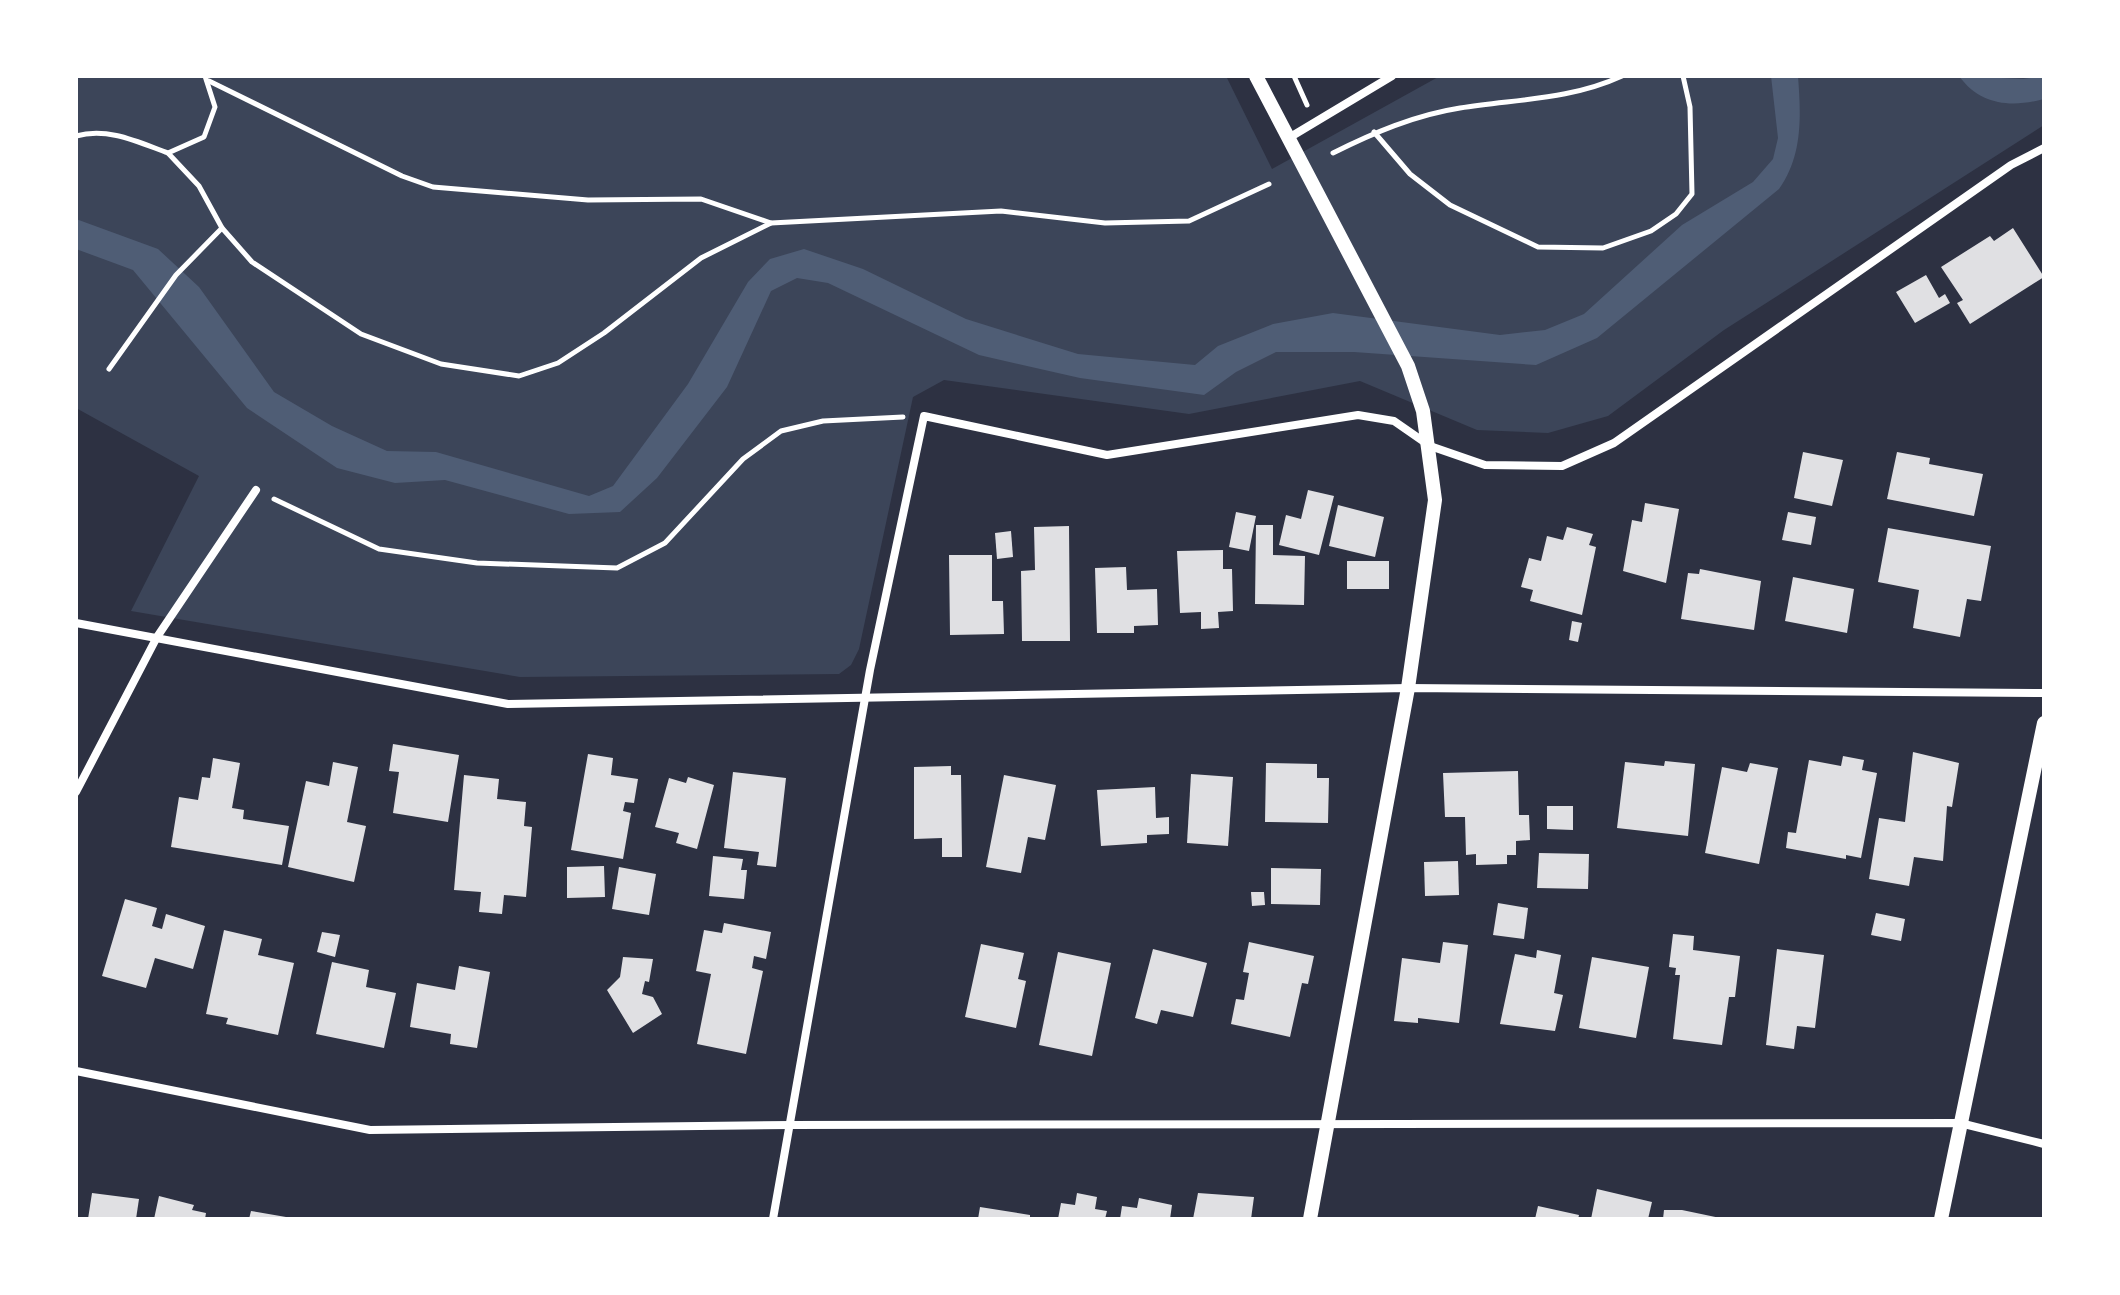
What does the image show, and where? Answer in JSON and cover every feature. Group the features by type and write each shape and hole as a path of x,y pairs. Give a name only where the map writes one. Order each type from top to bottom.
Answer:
{"street":[{"path":"1256,76 1408,366 1423,411 1435,500 1408,688 1310,1219"},
{"path":"1287,139 1392,76"},
{"path":"773,1219 865,699 924,416 1107,455 1358,415 1394,421 1430,446 1485,465 1562,466 1614,443 2011,165 2044,148"},
{"path":"76,792 157,637 256,490"},
{"path":"76,623 508,704 1408,688 2044,693"},
{"path":"1941,1219 2044,723"},
{"path":"76,1071 370,1130 791,1125 1960,1123 2044,1144"}],"path":[{"path":"1294,76 1307,106"},
{"path":"1333,153 1374,132 1458,108 1548,99 1604,85 1622,76"},
{"path":"1374,132 1410,174 1450,205 1538,247 1603,248 1651,231 1676,214 1692,194 1690,107 1683,76"},
{"path":"168,153 204,137 215,107 207,78"},
{"path":"207,78 402,176 433,187 588,200 701,199 771,223 1001,211 1105,223 1189,221 1269,184"},
{"path":"76,136 92,131 118,135 168,153 199,186 222,228 252,262 361,334 441,364 519,376 558,363 604,333 701,258 771,223"},
{"path":"109,369 176,275 222,228"},
{"path":"256,490 379,549 477,563 617,568 665,543 743,459 781,431 823,421 924,416"}],"shaded area":[{"path":"76,76 1226,76 1272,169 1440,76 2044,76 2044,125 1724,330 1608,416 1548,433 1477,430 1360,381 1189,414 944,380 913,397 859,649 851,665 839,674 520,677 131,611 199,476 76,408"},
{"path":"1771,76 1798,76 1799,135 1793,163 1779,189 1597,338 1536,365 1354,352 1276,352 1236,372 1204,395 1080,378 979,355 828,283 797,278 771,291 727,387 657,478 620,512 569,514 445,480 395,483 337,468 247,408 133,270 76,249 76,219 158,249 199,287 274,392 332,426 387,451 436,452 589,496 613,486 688,384 748,282 770,259 804,249 863,269 966,319 1078,354 1195,365 1218,346 1273,324 1333,313 1500,335 1545,330 1584,314 1682,225 1753,182 1773,159 1778,138"},
{"path":"1959,76 2023,79 2044,76 2044,99 2020,103 1997,102 1976,93"}],"building":[{"path":"2013,228 2044,277 1970,324 1957,303 1963,300 1941,267 1990,236 1994,241"},
{"path":"1926,275 1939,298 1945,294 1950,303 1915,323 1896,292"},
{"path":"1803,452 1843,460 1832,506 1794,498"},
{"path":"1897,452 1930,458 1929,464 1983,474 1974,516 1887,499"},
{"path":"1308,490 1334,496 1319,555 1279,545 1286,515 1301,519"},
{"path":"1645,503 1679,509 1666,583 1623,571 1632,520 1642,522"},
{"path":"1338,505 1384,517 1375,557 1329,546"},
{"path":"1236,512 1256,516 1249,551 1229,547"},
{"path":"1788,512 1816,517 1811,545 1782,540"},
{"path":"1256,525 1273,525 1273,555 1305,556 1304,605 1255,604"},
{"path":"1069,526 1070,641 1022,641 1021,571 1035,570 1034,527"},
{"path":"1567,527 1593,534 1589,545 1596,547 1582,615 1530,601 1533,590 1521,587 1529,558 1541,561 1547,536 1563,540"},
{"path":"1888,528 1991,546 1981,601 1967,599 1960,637 1913,628 1919,590 1878,582"},
{"path":"1011,531 1013,557 997,559 995,533"},
{"path":"1223,550 1223,569 1232,569 1233,611 1218,612 1219,628 1201,629 1201,612 1180,613 1177,551"},
{"path":"949,555 992,555 992,601 1003,601 1004,634 950,635"},
{"path":"1347,561 1389,561 1389,589 1347,589"},
{"path":"1126,567 1127,590 1157,589 1158,625 1134,626 1134,633 1097,633 1095,568"},
{"path":"1700,569 1761,581 1754,630 1681,619 1688,573 1699,574"},
{"path":"1793,577 1854,589 1847,633 1785,621"},
{"path":"1572,621 1582,623 1578,642 1569,640"},
{"path":"393,744 459,755 448,822 393,813 399,772 389,771"},
{"path":"1913,752 1959,763 1952,807 1947,806 1943,861 1914,857 1909,886 1869,879 1879,818 1905,822"},
{"path":"588,754 613,758 611,775 638,779 634,803 625,802 623,811 631,813 623,859 571,850"},
{"path":"1843,756 1864,760 1862,770 1877,773 1861,858 1846,855 1846,859 1786,848 1788,832 1796,833 1809,760 1841,766"},
{"path":"213,758 240,763 232,808 244,810 243,819 289,826 282,865 171,847 179,797 198,800 202,777 210,778"},
{"path":"1665,761 1695,764 1688,836 1617,828 1625,762 1664,766"},
{"path":"333,762 358,767 347,822 366,826 354,882 288,867 306,781 329,786"},
{"path":"1266,763 1317,764 1317,778 1329,778 1328,823 1265,822"},
{"path":"1750,763 1778,768 1759,864 1705,853 1722,767 1747,772"},
{"path":"951,766 951,775 961,775 962,857 942,857 942,838 914,839 914,767"},
{"path":"1518,771 1519,815 1529,815 1530,840 1516,841 1516,855 1507,855 1507,864 1476,865 1476,854 1466,855 1465,817 1445,817 1443,773"},
{"path":"733,772 786,778 776,867 757,865 759,852 724,848"},
{"path":"1191,774 1233,777 1228,846 1187,843"},
{"path":"464,775 499,779 497,799 526,802 524,826 532,827 526,897 504,895 502,914 479,912 481,892 454,890"},
{"path":"1004,775 1056,785 1045,840 1028,837 1021,873 986,867"},
{"path":"688,777 714,785 697,849 676,843 679,833 655,827 669,778 686,783"},
{"path":"1155,787 1156,818 1169,817 1169,834 1147,835 1147,843 1101,846 1097,790"},
{"path":"1547,806 1573,806 1573,830 1547,829"},
{"path":"1539,853 1589,854 1588,889 1537,888"},
{"path":"713,856 743,859 741,870 747,870 744,899 709,896"},
{"path":"1458,861 1459,895 1425,896 1424,862"},
{"path":"604,866 605,897 567,898 567,867"},
{"path":"619,867 656,874 649,915 612,909"},
{"path":"1271,868 1321,869 1320,905 1271,904"},
{"path":"1251,892 1264,892 1265,905 1252,906"},
{"path":"125,899 157,908 152,926 162,929 166,914 205,926 193,969 155,958 146,988 102,976"},
{"path":"1498,903 1528,908 1524,939 1493,935"},
{"path":"1876,913 1905,919 1901,941 1871,935"},
{"path":"724,923 771,932 766,959 754,956 752,968 763,971 746,1054 697,1044 711,974 696,971 704,930 722,933"},
{"path":"224,930 262,939 258,955 294,963 278,1035 226,1024 228,1018 206,1014"},
{"path":"322,932 340,935 335,957 317,952"},
{"path":"1673,934 1694,936 1693,950 1740,956 1735,997 1729,997 1722,1045 1673,1039 1680,975 1675,975 1676,968 1669,967"},
{"path":"1249,942 1314,956 1308,984 1302,983 1290,1037 1231,1024 1236,999 1244,1000 1249,973 1243,972"},
{"path":"1443,942 1468,945 1459,1023 1418,1018 1418,1023 1394,1021 1402,958 1440,963"},
{"path":"981,944 1024,953 1018,979 1026,981 1016,1028 965,1017"},
{"path":"1153,949 1207,963 1193,1017 1161,1010 1157,1024 1135,1018"},
{"path":"1777,949 1824,955 1815,1028 1797,1026 1794,1049 1766,1045"},
{"path":"1537,950 1561,955 1554,993 1563,995 1555,1031 1500,1024 1515,954 1536,958"},
{"path":"1058,952 1111,963 1092,1056 1039,1045"},
{"path":"623,957 653,959 649,982 645,981 642,994 653,997 662,1014 633,1033 607,990 620,977"},
{"path":"1592,957 1649,967 1636,1038 1579,1028"},
{"path":"332,962 369,970 366,987 396,993 384,1048 316,1034"},
{"path":"459,966 490,972 477,1048 450,1044 451,1034 410,1027 417,983 455,990"},
{"path":"1597,1189 1652,1202 1648,1219 1591,1219"},
{"path":"92,1193 139,1199 136,1219 88,1219"},
{"path":"1077,1193 1097,1197 1095,1209 1107,1211 1105,1219 1058,1219 1061,1203 1075,1205"},
{"path":"1198,1193 1254,1197 1251,1219 1193,1219"},
{"path":"159,1196 194,1205 192,1210 206,1213 205,1219 154,1219"},
{"path":"1139,1198 1172,1205 1170,1219 1120,1219 1122,1206 1137,1208"},
{"path":"1538,1206 1579,1215 1578,1219 1535,1219"},
{"path":"980,1207 1030,1215 1030,1219 978,1219"},
{"path":"1664,1210 1682,1210 1725,1219 1663,1219"},
{"path":"251,1211 286,1217 286,1219 249,1219"}]}
